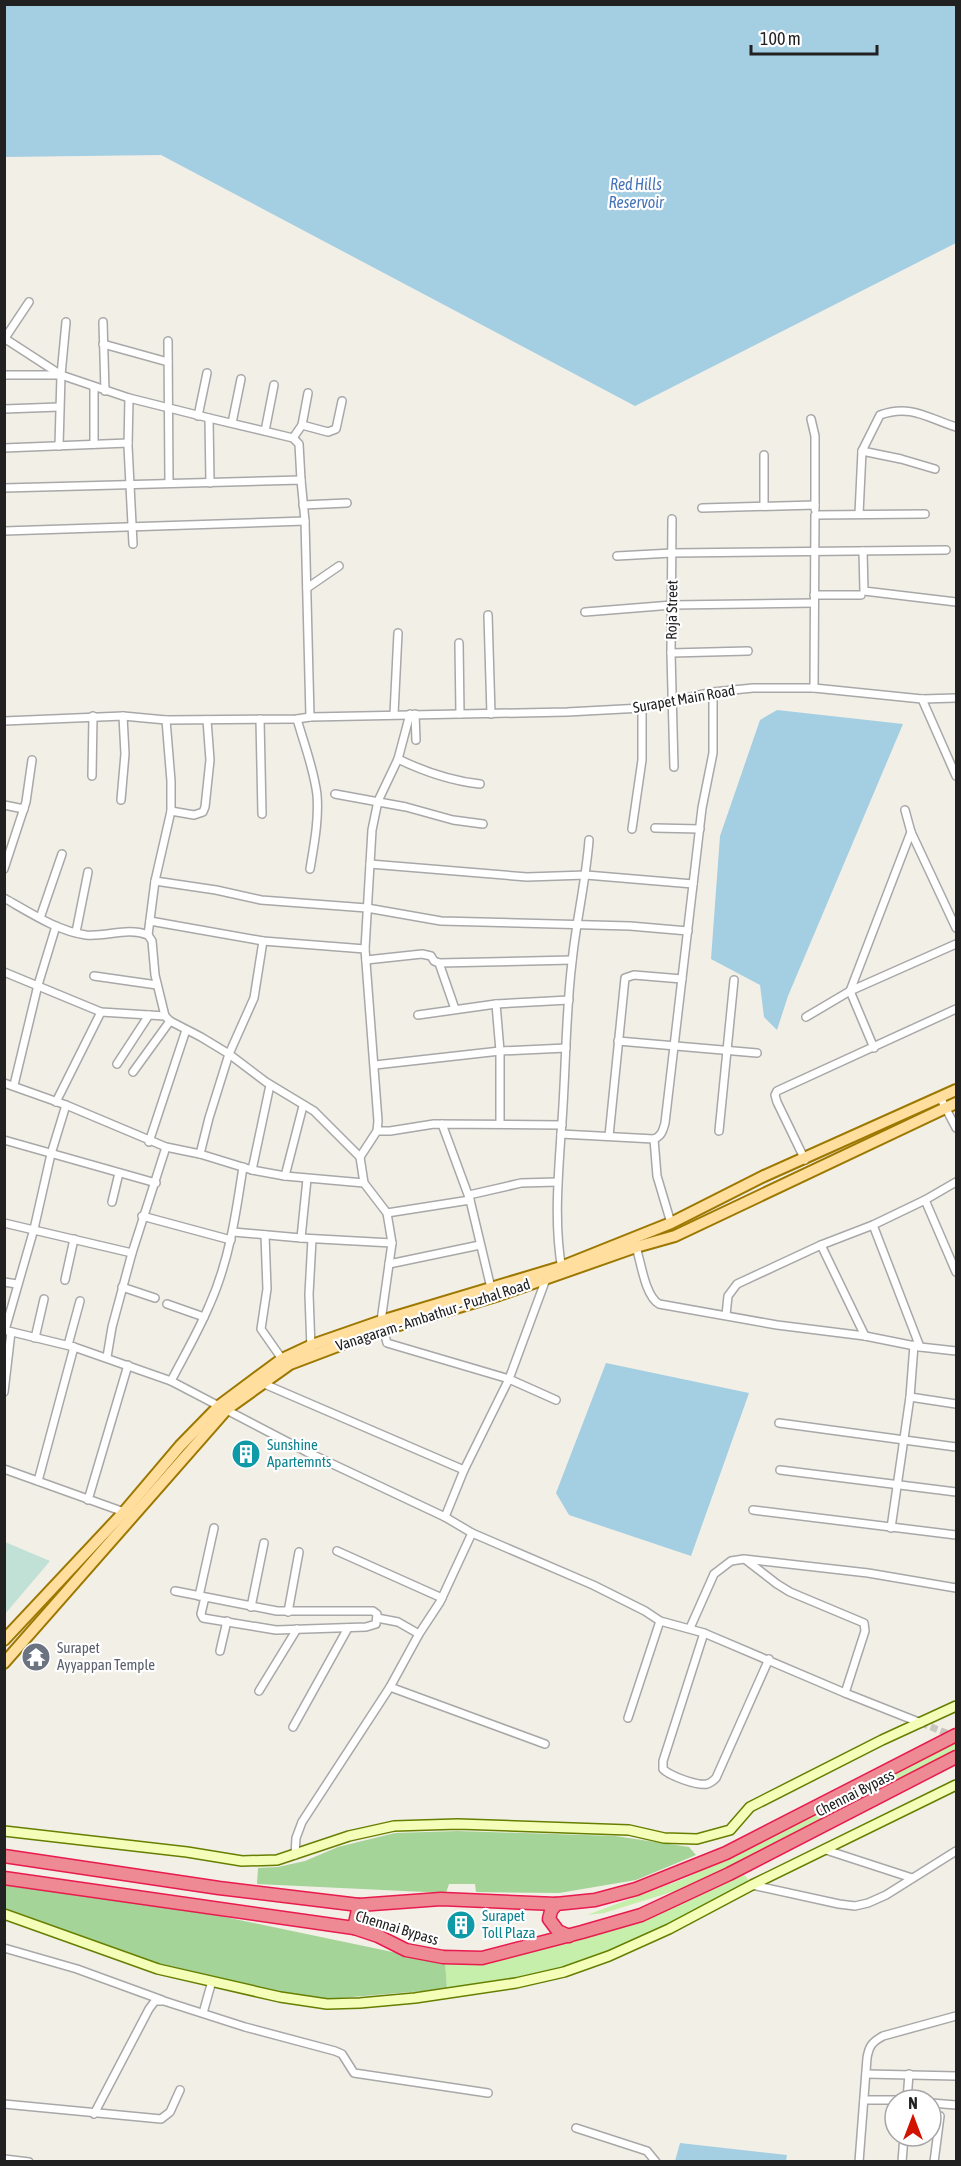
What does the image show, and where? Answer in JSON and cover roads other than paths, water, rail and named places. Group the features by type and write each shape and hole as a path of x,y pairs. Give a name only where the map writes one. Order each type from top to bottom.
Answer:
{"highway":[{"name":"Chennai Bypass","path":"4,1856 219,1888 359,1905 441,1899 556,1904 595,1900 636,1889 726,1853 957,1736"},
{"name":"Chennai Bypass","path":"4,1878 354,1928 378,1936 406,1950 443,1958 482,1958 641,1916 729,1875 957,1757"},
{"path":"556,1904 549,1919 558,1931 569,1936"},
{"path":"354,1928 359,1905"}],"main road":[{"path":"382,1326 490,1288 562,1270 670,1223 764,1176 805,1160 957,1090"},
{"name":"Vanagaram - Ambathur - Puzhal Road","path":"4,1663 166,1470 224,1407 312,1350 382,1326 546,1280 562,1270 675,1236 957,1103"},
{"path":"224,1407 282,1359 312,1350"},
{"path":"4,1640 166,1470"},
{"path":"20,1624 30,1634"}],"street":[{"path":"29,302 5,338 61,375 129,398 293,438 299,444 305,521 310,717"},
{"path":"59,446 59,407 66,322"},
{"path":"104,322 105,391"},
{"path":"168,341 169,483"},
{"path":"104,344 168,362"},
{"path":"198,416 207,373"},
{"path":"4,375 61,375"},
{"path":"232,423 241,379"},
{"path":"266,431 274,386"},
{"path":"94,387 94,444"},
{"path":"293,438 302,425 308,393"},
{"path":"129,398 129,484 133,544"},
{"path":"302,425 328,432 336,429 342,401"},
{"path":"4,409 59,407"},
{"path":"859,514 862,451 880,415 896,409 908,410 957,428"},
{"path":"209,418 210,483"},
{"path":"811,419 815,436 814,688"},
{"path":"4,448 128,443"},
{"path":"862,451 935,469"},
{"path":"764,455 764,506"},
{"path":"4,488 301,480"},
{"path":"303,505 347,503"},
{"path":"702,508 815,505"},
{"path":"815,515 925,514"},
{"name":"Roja Street","path":"672,519 671,653 674,767"},
{"path":"4,531 305,521"},
{"path":"616,556 672,553 946,550"},
{"path":"863,551 864,591 957,602"},
{"path":"307,588 339,566"},
{"path":"585,612 861,595"},
{"path":"488,615 491,714"},
{"path":"394,714 398,633"},
{"path":"459,643 460,714"},
{"path":"671,653 748,651"},
{"name":"Surapet Main Road","path":"4,721 93,716 166,720 297,719 394,714 491,714 642,708 713,692 753,688 814,688 922,699 957,698"},
{"path":"561,1134 654,1139 659,1137 665,1123 702,808 713,753 713,692"},
{"path":"922,699 957,776"},
{"path":"632,829 642,760 642,708"},
{"path":"413,714 416,740"},
{"path":"360,1157 376,1131 378,1121 365,949 372,830 378,801 398,759 413,714"},
{"path":"92,776 93,716"},
{"path":"121,800 125,754 123,716"},
{"path":"260,719 262,814"},
{"path":"297,719 317,796 315,839 310,869"},
{"path":"132,1072 167,1019 157,985 152,942 148,935 155,881 171,811 166,720"},
{"path":"171,811 196,815 205,807 210,760 207,720"},
{"path":"398,759 440,775 480,784"},
{"path":"4,869 8,848 24,809 32,760"},
{"path":"334,794 378,801 453,820 483,824"},
{"path":"4,805 24,809"},
{"path":"905,810 911,832 957,928"},
{"path":"655,828 700,829"},
{"path":"874,1048 850,991 911,832"},
{"path":"562,1270 557,1221 557,1182 572,960 586,875 589,840"},
{"path":"40,918 62,854"},
{"path":"370,864 527,877 586,875 693,884"},
{"path":"76,932 88,872"},
{"path":"155,881 216,890 261,900 367,908 441,921 630,926 688,931"},
{"path":"4,898 56,926 87,935 128,931 148,935"},
{"path":"150,921 263,941 365,949"},
{"path":"14,1085 38,985 56,926"},
{"path":"201,1154 209,1118 229,1054 254,998 263,941"},
{"path":"806,1017 850,991 957,944"},
{"path":"366,960 427,954 439,963 455,1009"},
{"path":"439,963 572,960"},
{"path":"4,972 101,1012 167,1019 229,1054 270,1085 314,1111 360,1157 364,1183 387,1213 392,1243 382,1326 387,1344 508,1379 556,1400"},
{"path":"94,976 157,985"},
{"path":"609,1136 626,976 682,979"},
{"path":"719,1131 734,980"},
{"path":"418,1015 496,1004 569,1000"},
{"path":"496,1004 500,1052 500,1123"},
{"path":"805,1160 777,1102 775,1095 777,1091 957,1009"},
{"path":"56,1101 101,1012"},
{"path":"117,1064 149,1016"},
{"path":"149,1142 186,1030"},
{"path":"618,1041 758,1053"},
{"path":"375,1065 500,1052 566,1048"},
{"path":"4,1083 56,1101 149,1142 166,1147 201,1154 252,1170 307,1179 364,1183"},
{"path":"252,1170 270,1085"},
{"path":"940,1097 957,1128"},
{"path":"4,1392 7,1330 51,1154 66,1105"},
{"path":"285,1176 303,1106"},
{"path":"376,1131 442,1124 562,1125"},
{"path":"442,1124 470,1197 490,1288"},
{"path":"654,1139 657,1176 670,1223"},
{"path":"4,1140 156,1183"},
{"path":"107,1357 122,1287 142,1216 156,1183 166,1147"},
{"path":"171,1381 210,1306 233,1232 243,1167"},
{"path":"112,1202 119,1173"},
{"path":"301,1238 307,1179"},
{"path":"387,1213 470,1197 521,1184 557,1182"},
{"path":"726,1315 728,1296 737,1284 821,1245 873,1225 957,1182"},
{"path":"925,1200 957,1272"},
{"path":"142,1216 231,1240"},
{"path":"4,1223 132,1253"},
{"path":"873,1225 917,1346 891,1528"},
{"path":"233,1232 392,1243"},
{"path":"265,1235 267,1289 261,1329 282,1359"},
{"path":"65,1280 74,1239"},
{"path":"312,1239 309,1294 312,1350"},
{"path":"389,1264 480,1245"},
{"path":"821,1245 865,1336"},
{"path":"636,1247 653,1300 669,1306 777,1325 957,1351"},
{"path":"445,1517 464,1470 508,1379 546,1280"},
{"path":"4,1282 17,1284"},
{"path":"122,1287 155,1298"},
{"path":"35,1338 44,1299"},
{"path":"38,1481 80,1301"},
{"path":"167,1304 204,1317"},
{"path":"7,1330 107,1357 171,1381 307,1452 445,1517 472,1533 593,1585 660,1621 704,1633 921,1723"},
{"path":"88,1500 128,1365"},
{"path":"262,1383 464,1470"},
{"path":"909,1396 957,1404"},
{"path":"779,1423 957,1447"},
{"path":"4,1469 124,1512"},
{"path":"780,1470 957,1492"},
{"path":"753,1510 957,1535"},
{"path":"175,1591 202,1596 251,1607 288,1612 373,1611 378,1614 375,1626 276,1630 203,1618 201,1614 202,1596 214,1528"},
{"path":"295,1855 296,1838 302,1822 390,1687 442,1598 472,1533"},
{"path":"251,1607 264,1543"},
{"path":"338,1551 442,1598"},
{"path":"288,1612 299,1552"},
{"path":"690,1628 714,1574 731,1561 744,1559 868,1573 957,1588"},
{"path":"744,1559 790,1592 864,1623 865,1631 845,1693"},
{"path":"377,1618 398,1622 419,1634"},
{"path":"628,1718 660,1621"},
{"path":"220,1651 227,1622"},
{"path":"293,1727 348,1628"},
{"path":"259,1690 297,1629"},
{"path":"704,1633 663,1761 663,1769 672,1775 704,1784 716,1778 769,1659"},
{"path":"390,1687 545,1744"},
{"path":"4,1831 187,1852 242,1861 277,1860 367,1831 394,1826 458,1824 629,1830 664,1838 697,1839 729,1830 750,1807 882,1740 957,1706"},
{"path":"4,1914 158,1969 280,1997 327,2004 415,1998 516,1983 564,1972 609,1956 669,1929 752,1885 957,1785"},
{"path":"826,1850 912,1878"},
{"path":"752,1885 855,1906 886,1895 957,1851"},
{"path":"4,1948 77,1969 164,2001 245,2027 335,2051 342,2054 354,2073 488,2092"},
{"path":"203,2013 212,1981"},
{"path":"94,2114 154,2001 164,2001"},
{"path":"859,2162 868,2049 873,2042 883,2036 957,2016"},
{"path":"866,2074 957,2076"},
{"path":"908,2088 909,2074"},
{"path":"4,2104 161,2119 170,2112 180,2090"},
{"path":"864,2100 883,2100"},
{"path":"576,2128 647,2151 656,2162"},
{"path":"4,2159 29,2162"}],"water":[{"name":"Red Hills Reservoir","path":"4,5 956,5 956,243 635,406 161,155 5,157"},
{"path":"777,710 903,724 788,996 777,1030 764,1017 760,985 711,959 720,836 760,720"},
{"path":"606,1363 749,1393 691,1556 569,1515 556,1493"},
{"path":"680,2143 787,2155 786,2161 675,2161"}],"tunnel":[{"path":"921,1723 954,1736"}],"place":[{"name":"Sunshine Apartemnts","path":"246,1454"},
{"name":"Surapet Ayyappan Temple","path":"36,1657"},
{"name":"Surapet Toll Plaza","path":"461,1925"}]}
